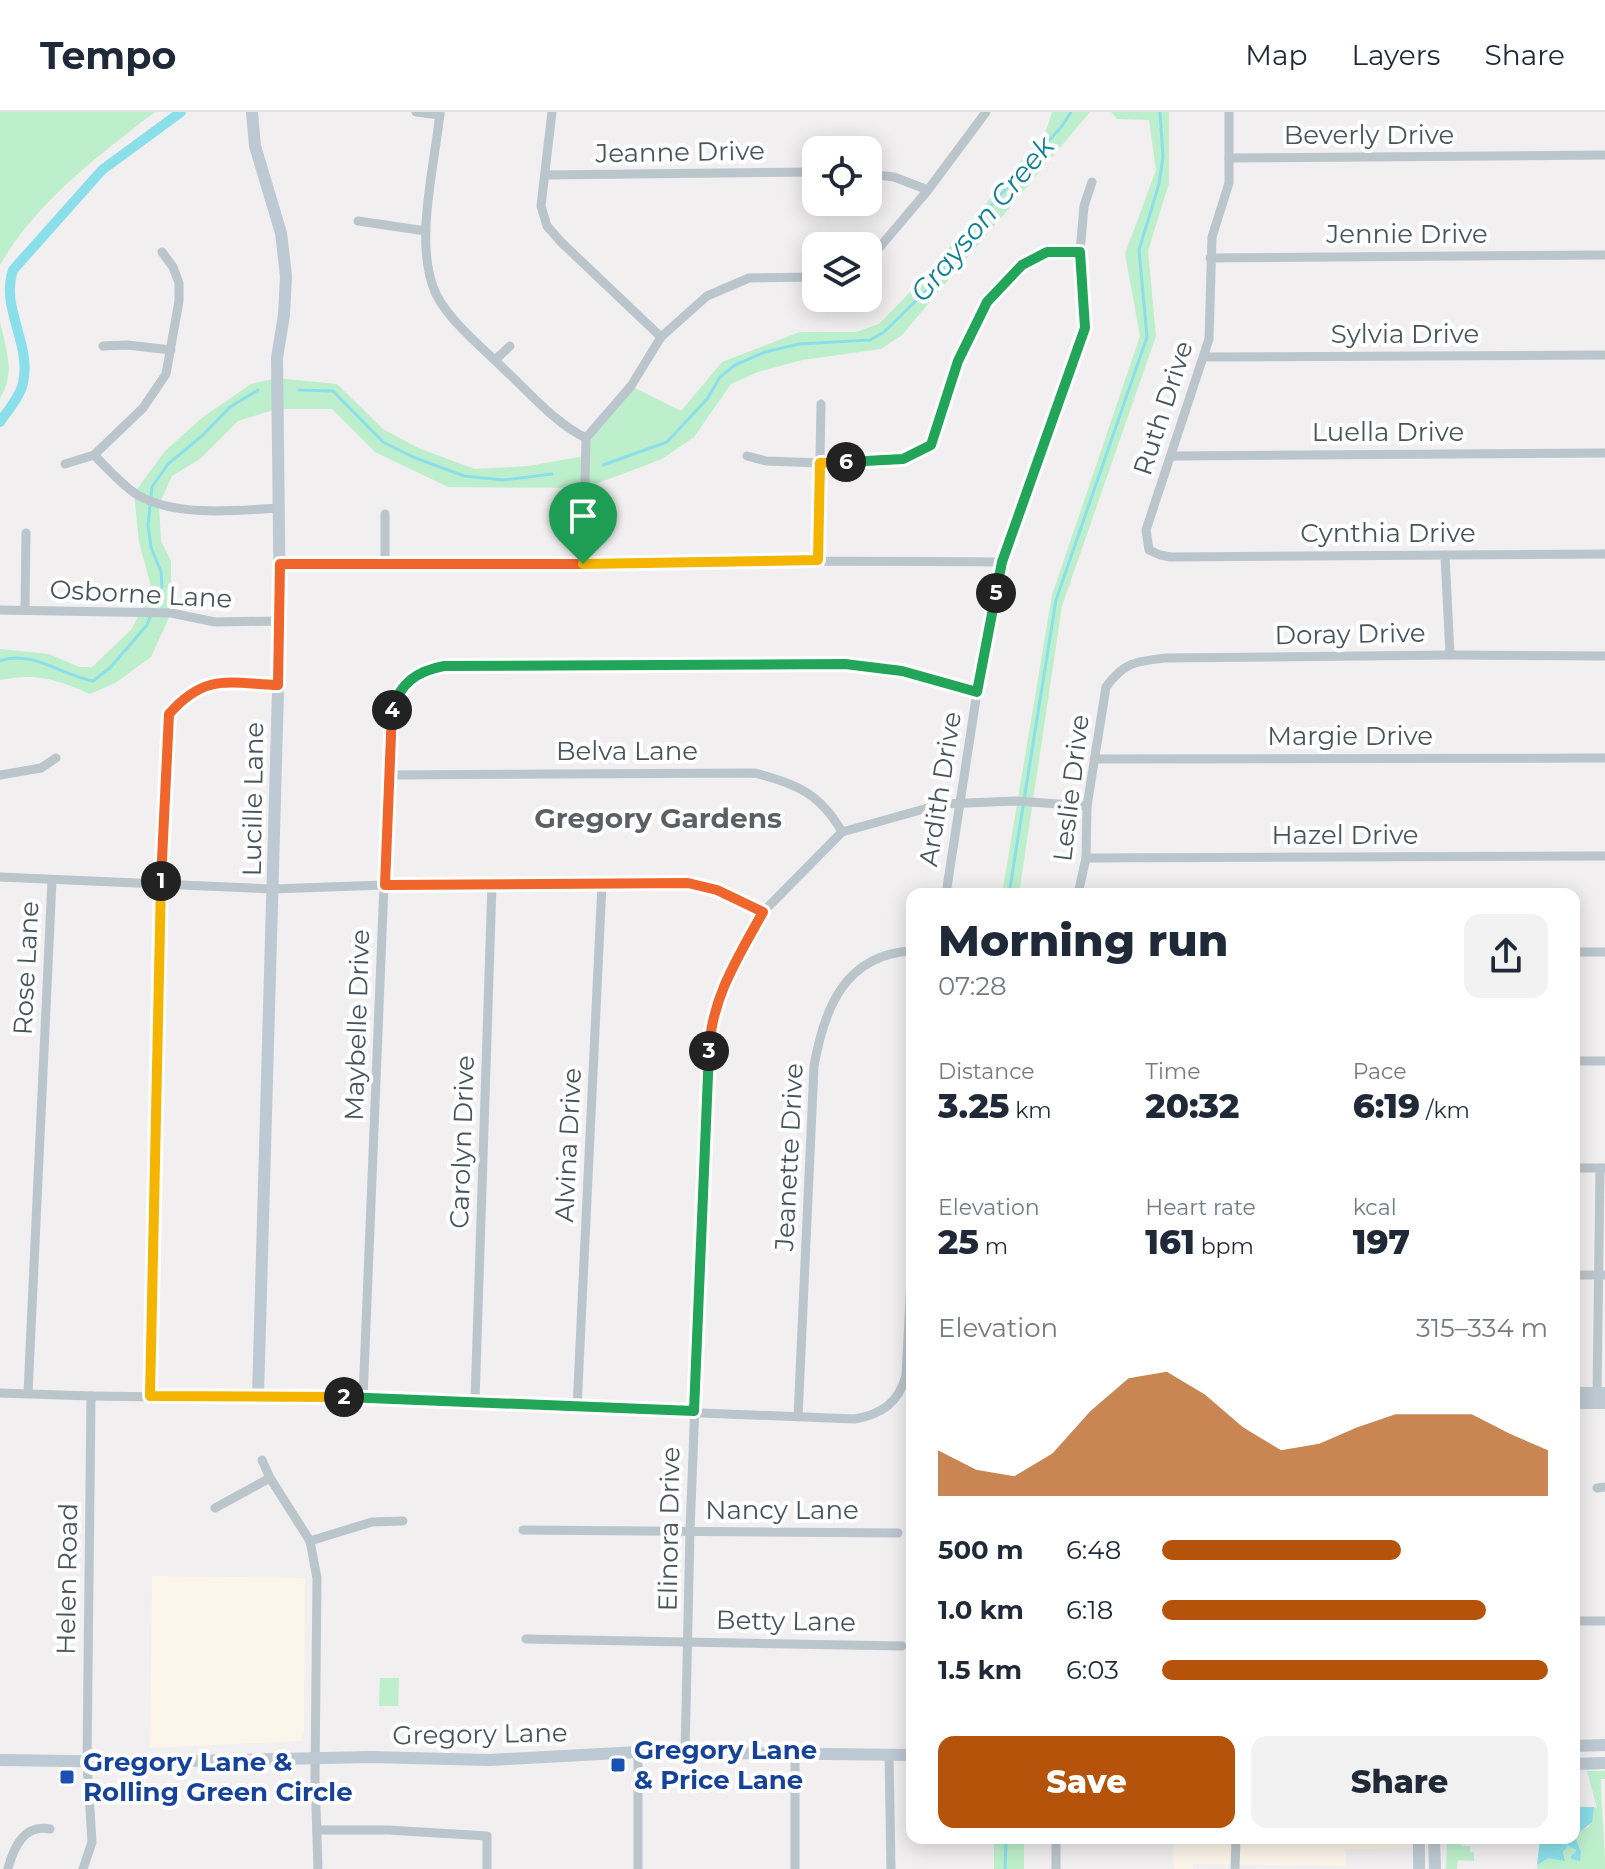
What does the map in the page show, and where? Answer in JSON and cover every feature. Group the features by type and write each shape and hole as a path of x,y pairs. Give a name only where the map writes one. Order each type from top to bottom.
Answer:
{"street":[{"name":"Lucille Lane","path":"252,112 255,146 281,233 286,276 277,358 280,621 258,1396"},
{"path":"416,112 440,114 426,231 427,267 437,296 459,324 495,360 570,430 586,438"},
{"path":"552,112 541,206 547,226 661,337"},
{"path":"882,244 928,190 986,112"},
{"name":"Ruth Drive","path":"1171,557 1149,550 1146,530 1205,357 1212,307 1212,237 1229,183 1229,112"},
{"name":"Beverly Drive","path":"1229,158 1605,155"},
{"name":"Jeanne Drive","path":"545,175 802,172"},
{"path":"882,176 928,190"},
{"name":"Ardith Drive","path":"947,888 977,692 1002,562 1085,328 1080,252 1084,206 1092,182"},
{"path":"358,221 426,231"},
{"path":"65,464 94,455 143,408 166,374 179,283 173,267 162,252"},
{"path":"747,456 766,461 820,463 903,459 931,445 958,361 987,302 1022,265 1034,258 1047,252 1080,252"},
{"name":"Jennie Drive","path":"1210,258 1605,255"},
{"path":"583,564 586,438 631,386 661,337 707,296 749,278 802,277"},
{"path":"103,346 127,345 171,350"},
{"path":"495,360 510,346"},
{"name":"Sylvia Drive","path":"1205,357 1605,355"},
{"path":"818,560 821,404"},
{"name":"Luella Drive","path":"1172,456 1605,453"},
{"path":"94,455 134,493 159,505 184,510 278,508"},
{"path":"385,514 385,564"},
{"path":"25,610 26,533"},
{"name":"Cynthia Drive","path":"1171,557 1605,554"},
{"path":"1445,555 1450,655"},
{"path":"280,564 818,560 1002,562"},
{"name":"Osborne Lane","path":"0,610 171,613 215,622 280,621"},
{"name":"Doray Drive","path":"1106,687 1117,671 1130,664 1166,658 1605,656"},
{"name":"Maybelle Drive","path":"363,1398 391,714 396,697 416,674 427,669 459,666 845,664 902,671 977,692"},
{"path":"150,1396 161,885 169,714 200,687 223,683 278,685"},
{"name":"Leslie Drive","path":"1079,888 1086,858 1087,806 1106,687"},
{"path":"0,775 41,768 56,758"},
{"name":"Margie Drive","path":"1094,759 1605,758"},
{"name":"Belva Lane","path":"390,775 755,773 779,779 812,795 830,812 842,832"},
{"name":"Elinora Drive","path":"685,1753 694,1411 710,1024 729,973 763,912 842,832 942,804 960,802 1016,801 1087,806"},
{"name":"Hazel Drive","path":"1086,858 1605,856"},
{"path":"0,877 272,889 385,885 701,884 763,912"},
{"name":"Rose Lane","path":"28,1393 52,880"},
{"name":"Carolyn Drive","path":"475,1401 492,884"},
{"name":"Alvina Drive","path":"577,1408 602,884"},
{"name":"Jeanette Drive","path":"798,1417 814,1066 819,1039 838,992 849,978 860,968 885,955 906,952"},
{"path":"1580,952 1605,952"},
{"path":"1580,1061 1605,1061"},
{"path":"1580,1168 1602,1168 1601,1398"},
{"path":"1580,1275 1602,1275"},
{"path":"0,1393 475,1401 855,1419 871,1416 897,1398 906,1376"},
{"path":"1580,1394 1601,1398"},
{"name":"Helen Road","path":"82,1866 92,1842 87,1762 91,1396"},
{"path":"1580,1402 1601,1398"},
{"path":"262,1460 310,1541 317,1578 315,1758 318,1869"},
{"path":"215,1508 270,1478"},
{"path":"310,1541 372,1522 403,1521"},
{"name":"Nancy Lane","path":"523,1530 898,1533"},
{"path":"1580,1621 1605,1621"},
{"name":"Betty Lane","path":"526,1639 902,1646"},
{"path":"1580,1746 1605,1745"},
{"path":"638,1752 638,1869"},
{"name":"Gregory Lane","path":"0,1760 489,1760 638,1752 906,1755"},
{"path":"795,1754 795,1869"},
{"path":"889,1756 891,1869"},
{"path":"1580,1764 1605,1763"},
{"path":"0,1864 8,1869 12,1852 27,1831 39,1827 50,1829"},
{"path":"317,1830 388,1830 487,1836 487,1869"},
{"path":"1056,1844 1056,1869"},
{"path":"1235,1869 1236,1844"},
{"path":"1419,1844 1419,1869"},
{"path":"1434,1844 1435,1869"}],"shaded area":[{"path":"152,1576 305,1578 304,1733 300,1741 150,1748"},
{"path":"1173,1844 1419,1844 1419,1848 1346,1849 1346,1866 1193,1864 1193,1869 1174,1869"}],"green space":[{"path":"0,112 155,112 50,200 0,265"},
{"path":"1052,112 1090,112 902,335 881,349 802,360 758,372 731,384 694,437 662,459 585,488 448,487 375,452 332,409 277,409 238,421 200,459 172,476 159,505 161,541 171,561 171,613 151,657 115,683 90,694 46,679 25,677 0,680 0,649 49,654 79,667 92,667 131,630 152,590 139,542 134,493 165,451 203,417 251,384 277,378 337,384 383,429 418,448 475,469 528,466 585,456 586,438 631,386 681,411 722,362 800,332 856,332 879,324 924,278 1046,131"},
{"path":"1111,112 1169,112 1169,183 1148,251 1156,336 1062,606 1020,888 1003,888 1052,595 1140,336 1125,254 1156,170 1149,120 1117,119"},
{"path":"0,322 9,370 0,398"},
{"path":"380,1678 399,1678 398,1706 379,1706"},
{"path":"1587,1771 1605,1771 1605,1779 1601,1779 1605,1869 1533,1869 1549,1858 1565,1859 1563,1852 1568,1846 1576,1850 1572,1859 1580,1848 1580,1831 1589,1827 1594,1807 1597,1808"},
{"path":"994,1844 1024,1844 1024,1869 994,1869"},
{"path":"1447,1844 1470,1846 1474,1861 1458,1860 1457,1869 1446,1869"}],"water":[{"path":"1580,1807 1594,1807 1592,1822 1580,1832"},
{"path":"1539,1844 1578,1844 1580,1861 1572,1859 1576,1850 1568,1846 1563,1852 1565,1861 1549,1858 1537,1865"}],"waterway":[{"path":"0,422 19,393 25,369 10,298 13,270 102,170 181,112"},
{"name":"Grayson Creek","path":"603,465 667,442 707,399 720,377 735,365 765,352 799,344 870,340 884,332 928,289 988,209 1071,112"},
{"path":"1010,888 1056,600 1147,337 1139,250 1159,184 1163,157 1160,112"},
{"name":"Grayson Creek","path":"0,661 23,658 93,681 110,668 147,625 162,586 148,525 152,487 168,464 230,407 258,390"},
{"name":"Grayson Creek","path":"299,390 333,391 383,442 464,476 503,480 552,474"},
{"path":"1005,1869 1006,1844"}],"place":[{"name":"Gregory Lane & Price Lane","path":"618,1765"},
{"name":"Gregory Lane & Rolling Green Circle","path":"67,1777"}],"district":[{"name":"Gregory Gardens","path":"658,818"}],"route":[{"path":"1047,252 1080,252 1085,328 1002,562 977,692 902,671 845,664 444,666 416,674 396,697 391,714 385,885 688,883 717,890 763,912 729,973 710,1024 694,1411 475,1401 150,1396 161,885 169,714 200,687 223,683 278,685 280,564 583,564 818,560 820,463 903,459 931,445 958,361 987,302 1022,265 1047,252"}]}
